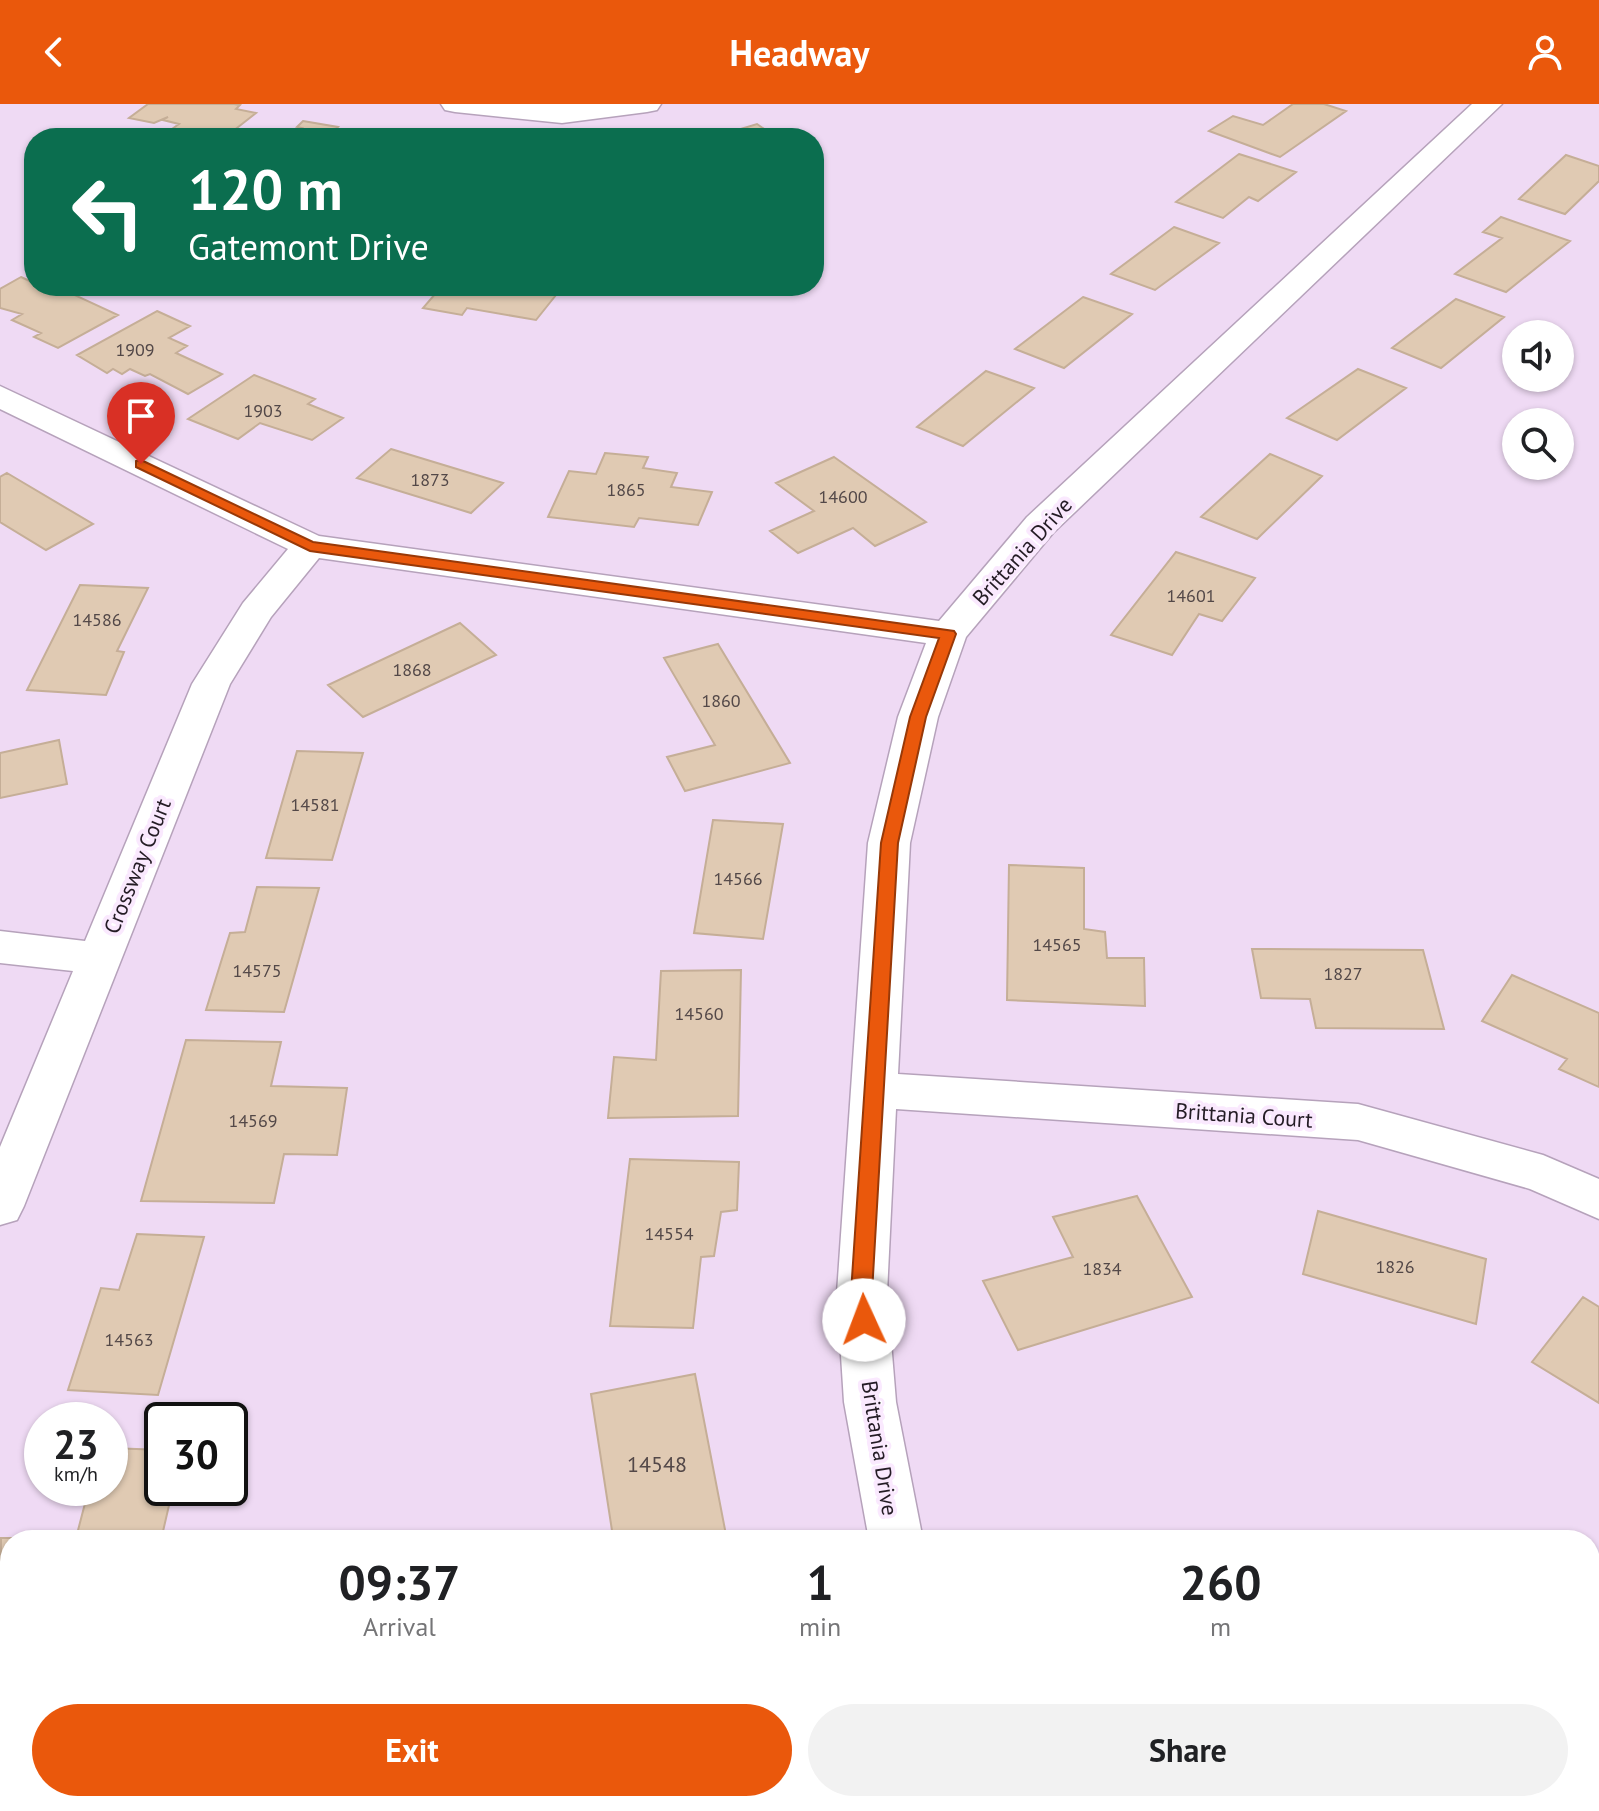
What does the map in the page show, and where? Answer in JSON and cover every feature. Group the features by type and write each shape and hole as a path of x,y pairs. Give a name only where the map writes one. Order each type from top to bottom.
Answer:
{"street":[{"path":"455,104 560,126 647,104"},
{"name":"Brittania Drive","path":"894,1530 870,1402 862,1293 889,843 918,717 948,634 1040,525 1488,104"},
{"path":"0,396 310,546 948,634"},
{"name":"Crossway Court","path":"0,1206 211,684 256,611 310,546"},
{"path":"0,947 99,958"},
{"name":"Brittania Court","path":"876,1090 1358,1122 1543,1174 1599,1200"}],"building":[{"path":"148,104 234,104 240,105 236,109 256,113 237,128 173,128 179,124 163,120 168,117 154,123 129,118"},
{"path":"1293,104 1324,104 1346,111 1280,157 1209,131 1233,116 1263,125"},
{"path":"303,121 338,127 302,128 297,127"},
{"path":"1239,154 1296,172 1258,201 1249,197 1223,218 1176,202"},
{"path":"1566,155 1599,166 1599,181 1565,214 1519,199"},
{"path":"1501,217 1570,241 1506,292 1455,274 1502,238 1483,232"},
{"path":"1174,227 1219,243 1155,290 1111,274"},
{"path":"21,277 24,278 24,296 77,296 118,315 58,348 34,337 41,333 12,320 22,314 0,308 0,289"},
{"path":"433,296 555,296 536,320 467,308 462,315 423,308"},
{"path":"1083,297 1132,314 1064,368 1015,349"},
{"path":"1456,299 1504,317 1441,368 1392,348"},
{"path":"157,311 190,326 169,338 187,346 176,353 222,374 188,394 150,374 145,376 130,369 122,374 113,369 107,373 77,355"},
{"path":"1358,369 1406,388 1337,440 1287,418"},
{"path":"986,371 1034,388 963,446 917,427"},
{"path":"254,375 315,399 308,404 343,418 312,440 260,423 238,439 188,419"},
{"path":"391,449 503,483 471,513 357,478"},
{"path":"605,453 648,457 643,468 677,473 671,487 712,492 698,525 639,518 634,527 548,517 569,471 596,474"},
{"path":"1270,454 1322,476 1257,539 1201,517"},
{"path":"834,457 926,522 875,546 853,528 798,553 770,531 814,511 776,483"},
{"path":"7,473 93,524 46,550 0,522 0,477"},
{"path":"1176,552 1255,578 1222,621 1199,614 1172,655 1111,635"},
{"path":"80,585 148,588 117,651 124,652 106,695 27,690"},
{"path":"460,623 496,655 363,717 328,685"},
{"path":"718,644 790,763 685,791 667,757 715,745 664,658"},
{"path":"59,740 67,784 0,798 0,753"},
{"path":"297,751 363,753 332,860 266,858"},
{"path":"713,820 783,824 763,939 694,933"},
{"path":"1009,865 1084,868 1084,929 1105,932 1107,958 1144,958 1145,1006 1007,1000"},
{"path":"257,887 319,888 284,1012 206,1010 230,933 245,932"},
{"path":"1252,949 1423,950 1444,1029 1316,1028 1310,999 1261,998"},
{"path":"741,970 738,1116 608,1118 614,1057 656,1060 661,971"},
{"path":"1512,975 1599,1013 1599,1087 1559,1069 1567,1059 1482,1021"},
{"path":"186,1040 281,1042 271,1086 347,1088 337,1155 284,1154 274,1203 141,1201"},
{"path":"630,1159 739,1162 737,1210 721,1212 714,1256 701,1257 693,1328 610,1326"},
{"path":"1137,1196 1192,1297 1018,1350 983,1281 1073,1257 1053,1217"},
{"path":"1318,1211 1486,1259 1476,1324 1303,1274"},
{"path":"137,1234 204,1237 158,1395 68,1390 101,1288 119,1290"},
{"path":"1583,1297 1599,1307 1599,1403 1532,1362"},
{"path":"695,1374 725,1530 612,1530 591,1394"},
{"path":"128,1449 144,1449 144,1506 169,1506 163,1530 78,1530 84,1506 128,1506"}],"route":[{"path":"141,464 310,546 948,634 918,717 889,843 862,1293 864,1320"}]}
